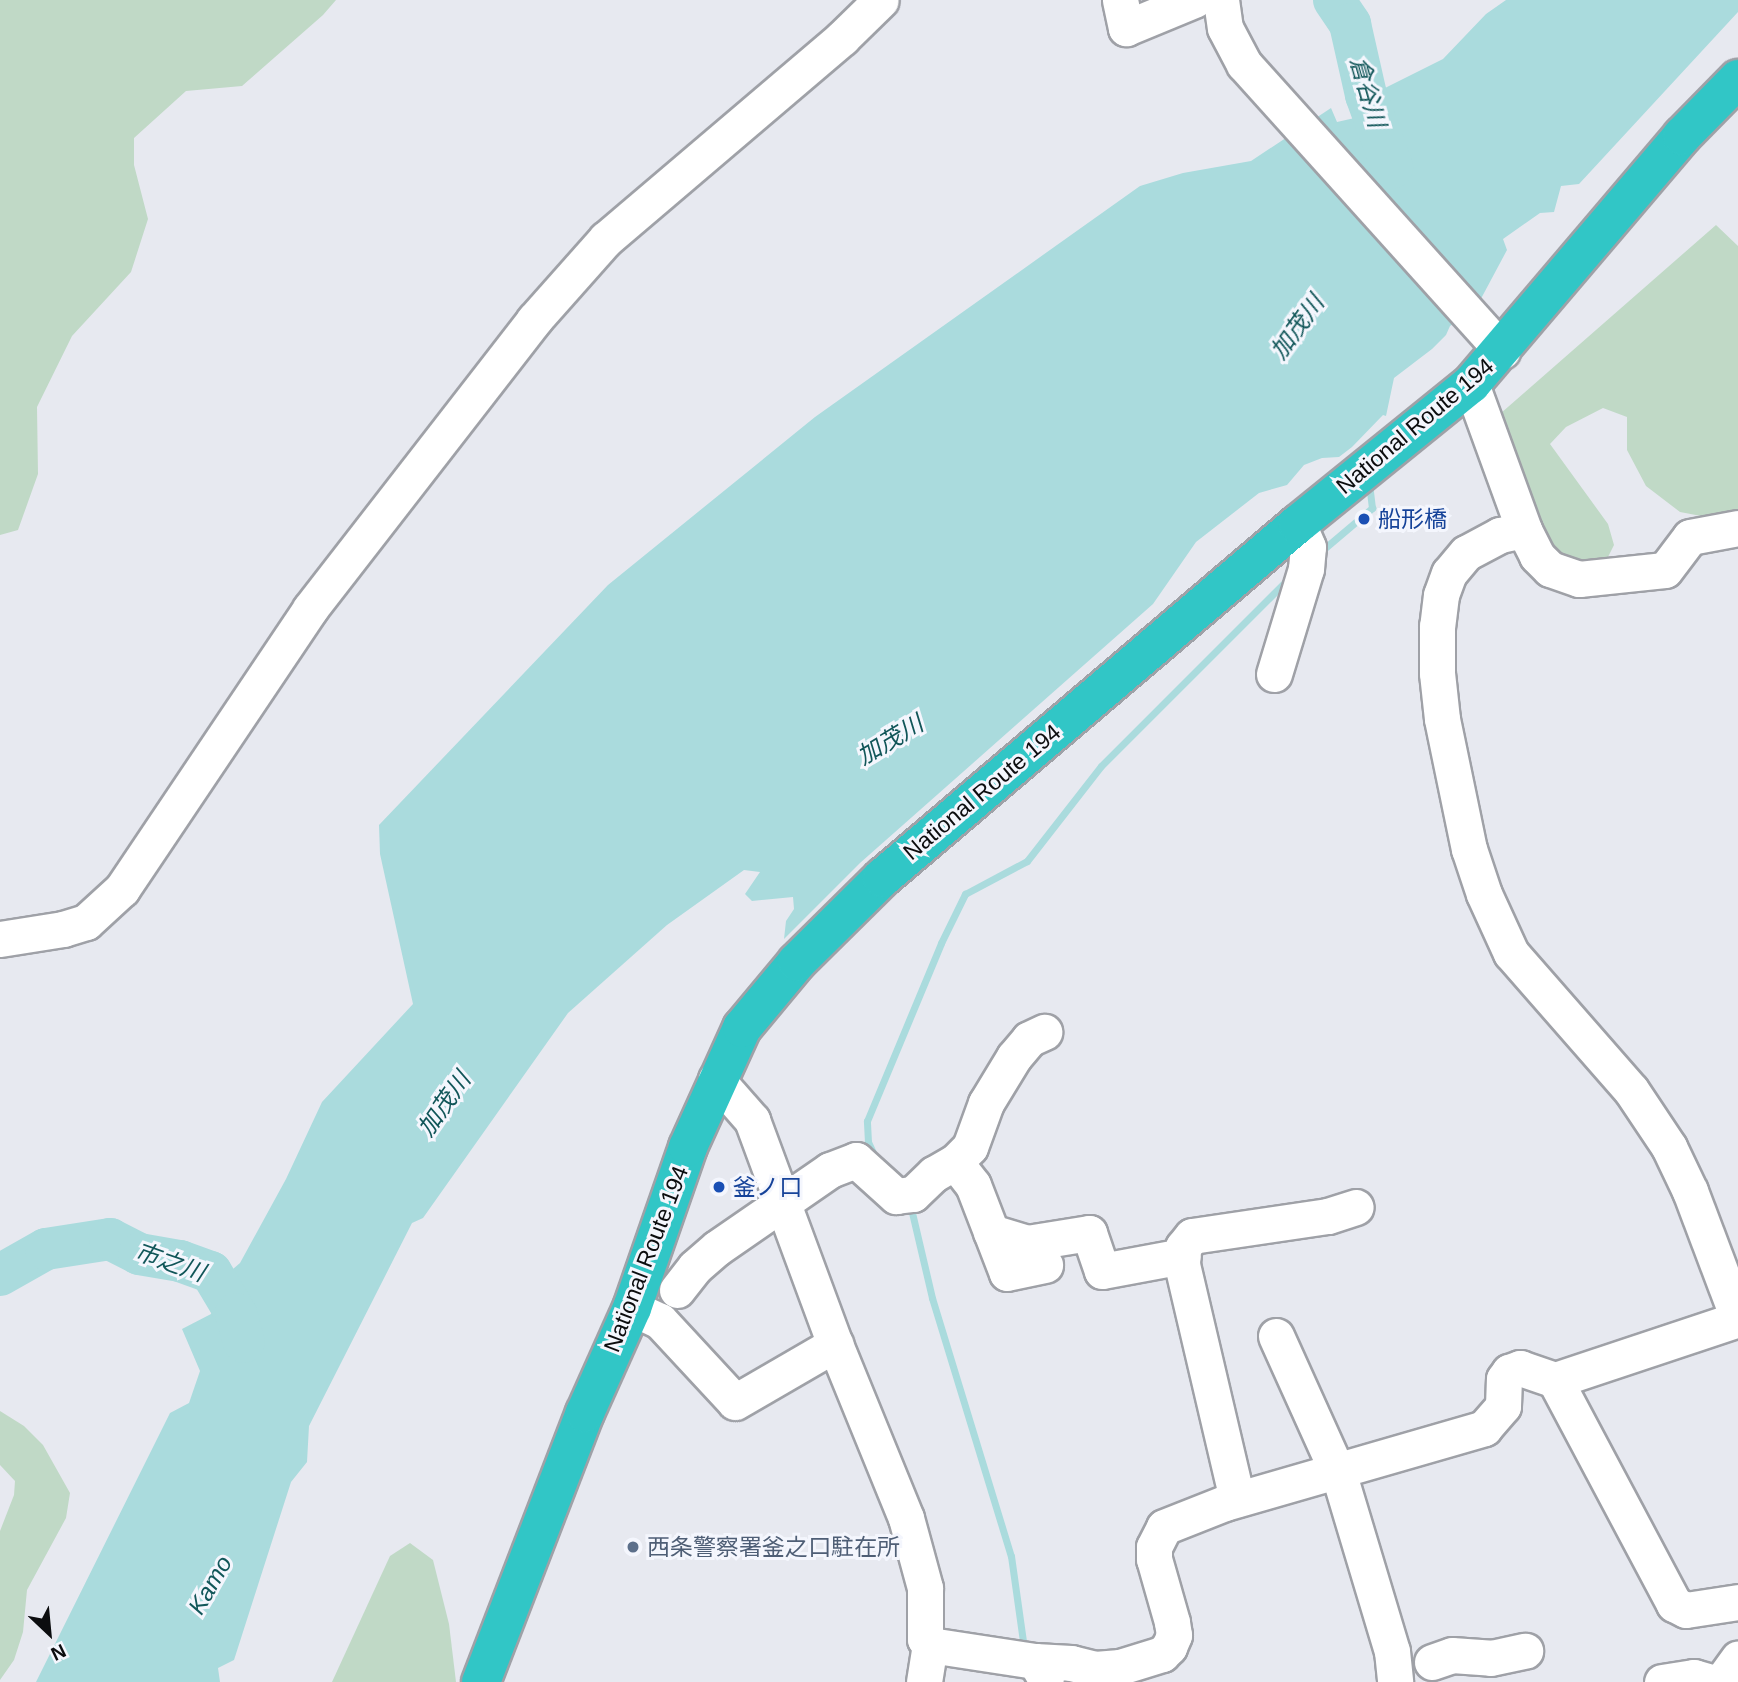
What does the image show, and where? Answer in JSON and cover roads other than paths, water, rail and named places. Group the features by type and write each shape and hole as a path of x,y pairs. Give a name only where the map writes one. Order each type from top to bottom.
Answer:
{"highway":[{"name":"National Route 194","path":"481,1682 585,1413 632,1308 688,1147 716,1080 742,1028 797,962 881,878 1298,524 1471,384 1495,342 1682,136 1738,79"}],"street":[{"path":"0,939 63,929 86,922 122,889 310,609 534,320 606,239 842,38 881,0"},
{"path":"1120,0 1126,28 1194,0"},
{"path":"1222,0 1229,38 1256,78 1495,342"},
{"path":"1471,384 1524,530 1537,556 1550,569 1579,579 1665,569 1690,537 1738,528"},
{"path":"1273,674 1306,569 1308,547 1298,524"},
{"path":"716,1080 746,1109 752,1120 835,1344 906,1518 925,1588 925,1639 930,1645 1041,1672 1071,1663 1095,1669 1120,1667 1162,1654 1174,1635 1154,1559 1159,1535 1164,1527 1192,1514 1237,1499 1485,1428 1503,1406 1504,1379 1509,1372 1520,1368 1555,1380 1738,1318 1690,1191 1669,1147 1631,1090 1511,953 1484,894 1469,849 1438,685 1437,626 1441,595 1449,573 1466,554 1500,535 1524,530"},
{"path":"677,1290 695,1267 717,1248 830,1170 856,1160 895,1196 913,1194 934,1174 956,1162 970,1146 986,1103 1014,1057 1029,1039 1044,1032"},
{"path":"956,1162 973,1185 1007,1273 1045,1265"},
{"path":"1237,1499 1182,1264 1183,1247 1192,1236 1317,1218 1356,1207"},
{"path":"991,1232 1027,1243 1089,1233 1102,1271 1183,1256"},
{"path":"632,1308 660,1321 734,1402 835,1344"},
{"path":"1276,1336 1337,1469 1393,1666"},
{"path":"1555,1380 1674,1604 1686,1610 1738,1602"},
{"path":"924,1682 930,1645"},
{"path":"1393,1666 1413,1645 1434,1672 1452,1655 1491,1658 1525,1651"},
{"path":"1721,1682 1738,1659"},
{"path":"1662,1682 1694,1677 1711,1682"}],"water":[{"path":"1506,0 1738,0 1738,12 1579,184 1561,186 1554,212 1540,213 1503,239 1507,250 1476,308 1450,326 1446,335 1432,349 1394,378 1386,416 1383,415 1339,457 1322,458 1304,465 1287,485 1259,493 1196,542 1153,604 860,863 784,939 786,921 794,909 793,897 752,901 745,894 760,872 744,870 667,925 568,1013 423,1218 412,1223 309,1426 307,1462 291,1482 234,1660 218,1668 220,1682 36,1682 170,1413 189,1403 200,1371 182,1329 211,1314 226,1275 240,1263 286,1179 322,1102 413,1004 380,854 379,825 608,585 815,417 1140,186 1183,173 1251,161 1331,108 1337,122 1381,112 1381,90 1443,59 1486,14"}],"waterway":[{"name":"倉谷川","path":"1334,0 1350,24 1366,95 1392,167"},
{"path":"1319,553 1372,508 1369,484"},
{"path":"875,1157 868,1142 867,1121 941,943 965,894 1027,861 1101,766 1289,578"},
{"path":"910,1204 932,1298 1011,1556 1024,1649"},
{"name":"市之川","path":"0,1275 46,1249 110,1239 139,1254 180,1261 211,1272 236,1314 244,1342"}],"place":[{"name":"船形橋","path":"1364,519"},
{"name":"釜ノ口","path":"719,1187"},
{"name":"西条警察署釜之口駐在所","path":"633,1547"}],"water label":[{"name":"加茂川","path":"1297,327"},
{"name":"加茂川","path":"890,740"},
{"name":"加茂川","path":"444,1104"},
{"name":"Kamo","path":"210,1585"}]}
